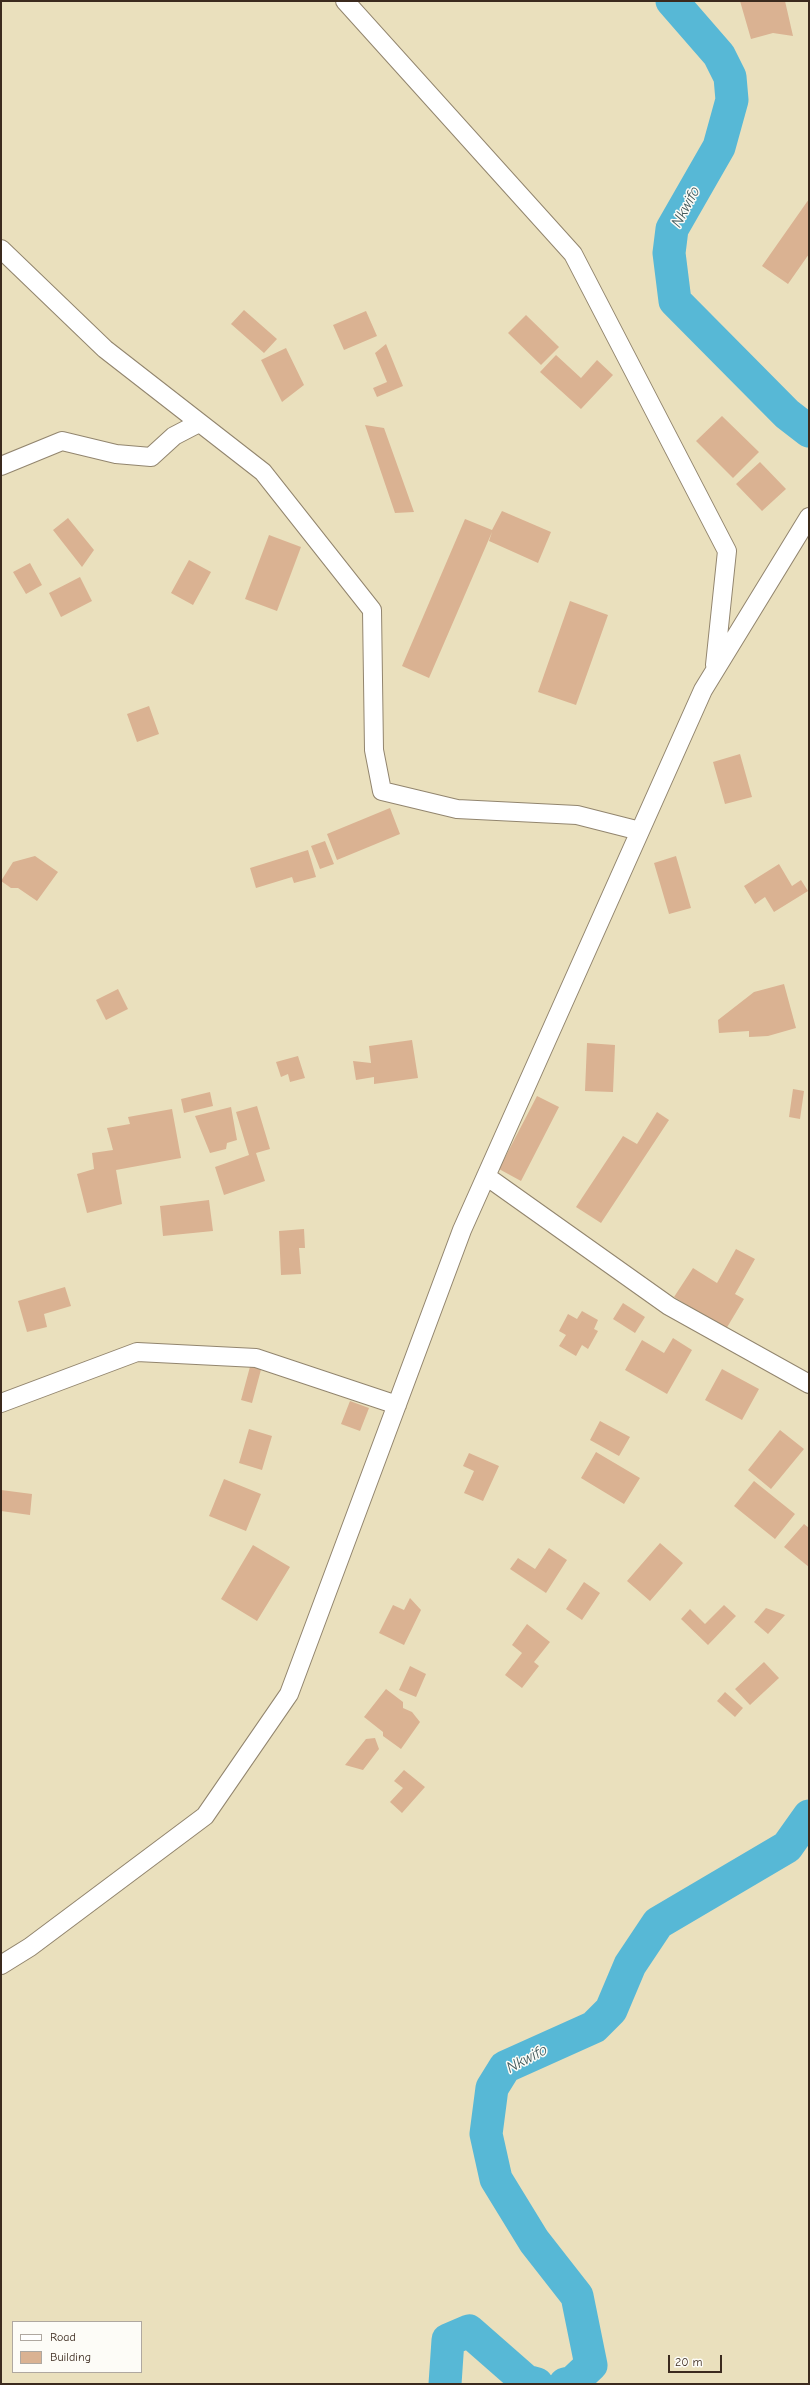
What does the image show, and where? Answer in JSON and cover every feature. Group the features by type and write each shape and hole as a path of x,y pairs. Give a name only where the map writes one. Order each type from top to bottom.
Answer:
{"street":[{"path":"345,1 573,254 727,550 715,670"},
{"path":"1,249 105,349 263,472 372,610 374,750 382,791 457,810 577,815 640,831"},
{"path":"1,466 62,441 116,454 151,457 174,436 199,423"},
{"path":"1,1965 30,1947 205,1816 289,1694 462,1230 703,690 809,517"},
{"path":"486,1176 670,1306 809,1384"},
{"path":"1,1403 137,1352 256,1358 397,1406"}],"building":[{"path":"740,1 785,1 793,36 773,33 751,39"},
{"path":"809,199 809,254 788,284 762,266"},
{"path":"244,310 277,339 264,353 231,324"},
{"path":"366,311 377,336 344,350 333,325"},
{"path":"526,315 559,347 541,365 508,333"},
{"path":"386,344 403,386 377,397 373,388 387,382 375,353"},
{"path":"286,348 304,385 282,402 261,360"},
{"path":"556,355 581,378 597,360 613,375 581,409 540,372"},
{"path":"722,416 759,452 733,478 696,441"},
{"path":"365,425 384,428 414,512 395,513"},
{"path":"760,462 786,489 762,511 736,484"},
{"path":"502,511 551,532 538,563 489,541 492,532 429,678 402,666 465,519 492,530"},
{"path":"68,518 94,550 82,567 53,530"},
{"path":"269,535 301,547 277,611 245,599"},
{"path":"189,560 211,572 193,605 171,593"},
{"path":"30,563 42,585 26,594 13,572"},
{"path":"80,577 92,601 61,617 49,593"},
{"path":"570,601 608,615 576,705 538,692"},
{"path":"149,706 159,734 137,742 127,714"},
{"path":"740,754 752,797 725,804 713,762"},
{"path":"390,808 400,834 337,860 327,834"},
{"path":"325,841 334,864 320,869 311,846"},
{"path":"308,850 316,877 294,883 292,877 256,888 250,868"},
{"path":"35,856 58,872 37,901 18,888 11,888 1,881 13,862"},
{"path":"676,856 691,908 669,914 654,863"},
{"path":"779,864 792,886 801,880 808,891 774,912 765,897 755,904 744,886"},
{"path":"784,984 796,1028 768,1036 749,1037 749,1031 719,1033 718,1020 754,992"},
{"path":"118,989 128,1009 106,1020 96,1000"},
{"path":"412,1040 418,1078 374,1084 374,1077 356,1080 353,1061 371,1063 369,1046"},
{"path":"587,1043 615,1045 613,1092 585,1091"},
{"path":"298,1056 305,1078 290,1082 288,1074 281,1077 276,1062"},
{"path":"793,1089 804,1091 800,1119 789,1117"},
{"path":"210,1092 213,1106 184,1113 181,1099"},
{"path":"537,1096 559,1107 521,1181 499,1169"},
{"path":"257,1106 270,1149 256,1153 265,1181 224,1195 215,1167 249,1155 236,1112"},
{"path":"231,1107 237,1140 227,1143 226,1149 210,1153 195,1116"},
{"path":"172,1109 181,1158 116,1170 122,1204 87,1213 77,1174 94,1169 92,1153 113,1150 107,1128 130,1124 128,1117"},
{"path":"657,1112 669,1120 601,1223 576,1207 623,1136 637,1144"},
{"path":"209,1200 213,1231 163,1236 160,1206"},
{"path":"304,1229 305,1248 299,1248 301,1274 281,1275 279,1231"},
{"path":"736,1249 755,1259 735,1294 744,1299 726,1329 674,1297 693,1268 717,1283"},
{"path":"65,1287 71,1306 44,1314 47,1327 27,1332 18,1301"},
{"path":"623,1303 645,1317 635,1333 613,1319"},
{"path":"582,1311 598,1320 594,1329 598,1331 588,1349 582,1345 576,1356 559,1346 566,1335 559,1331 568,1314 577,1319"},
{"path":"673,1338 692,1350 667,1394 625,1370 642,1340 664,1353"},
{"path":"251,1363 262,1366 252,1403 241,1400"},
{"path":"722,1369 759,1389 742,1420 705,1400"},
{"path":"350,1401 369,1408 360,1431 341,1424"},
{"path":"600,1421 630,1437 619,1456 590,1440"},
{"path":"249,1429 272,1436 262,1470 239,1463"},
{"path":"780,1430 804,1449 771,1489 748,1470"},
{"path":"596,1452 640,1478 624,1504 581,1478"},
{"path":"469,1453 499,1466 483,1501 464,1493 474,1471 463,1466"},
{"path":"224,1479 261,1494 246,1531 209,1516"},
{"path":"754,1481 795,1514 775,1539 734,1506"},
{"path":"1,1490 32,1494 30,1515 1,1511"},
{"path":"804,1524 809,1528 809,1567 784,1547"},
{"path":"660,1543 683,1563 650,1601 627,1581"},
{"path":"253,1545 290,1567 257,1621 221,1599"},
{"path":"549,1548 567,1560 546,1593 510,1569 518,1558 535,1569"},
{"path":"584,1582 600,1593 582,1620 566,1609"},
{"path":"410,1598 421,1610 404,1645 379,1633 393,1605 404,1610"},
{"path":"724,1605 736,1616 708,1645 681,1619 690,1609 705,1624"},
{"path":"766,1608 785,1615 768,1634 754,1622"},
{"path":"527,1624 550,1642 534,1662 539,1666 522,1688 505,1675 522,1653 512,1645"},
{"path":"764,1662 779,1678 750,1705 735,1689"},
{"path":"410,1666 426,1674 416,1697 399,1690"},
{"path":"386,1689 403,1702 403,1708 412,1712 420,1722 401,1749 383,1736 383,1732 364,1717"},
{"path":"725,1692 743,1708 735,1717 717,1701"},
{"path":"375,1738 379,1749 363,1770 345,1765 366,1739"},
{"path":"404,1770 425,1787 402,1813 390,1802 403,1788 394,1781"}],"waterway":[{"name":"Nkwifo","path":"672,1 719,55 730,77 732,100 719,147 672,229 669,253 675,301 787,414 809,431"},
{"name":"Nkwifo","path":"565,2384 573,2382 591,2365 577,2296 534,2241 496,2179 486,2134 492,2088 505,2067 594,2027 611,2010 630,1965 658,1923 787,1847 809,1816"},
{"name":"Nkwifo","path":"445,2384 448,2340 469,2331 526,2381 537,2384"}]}
